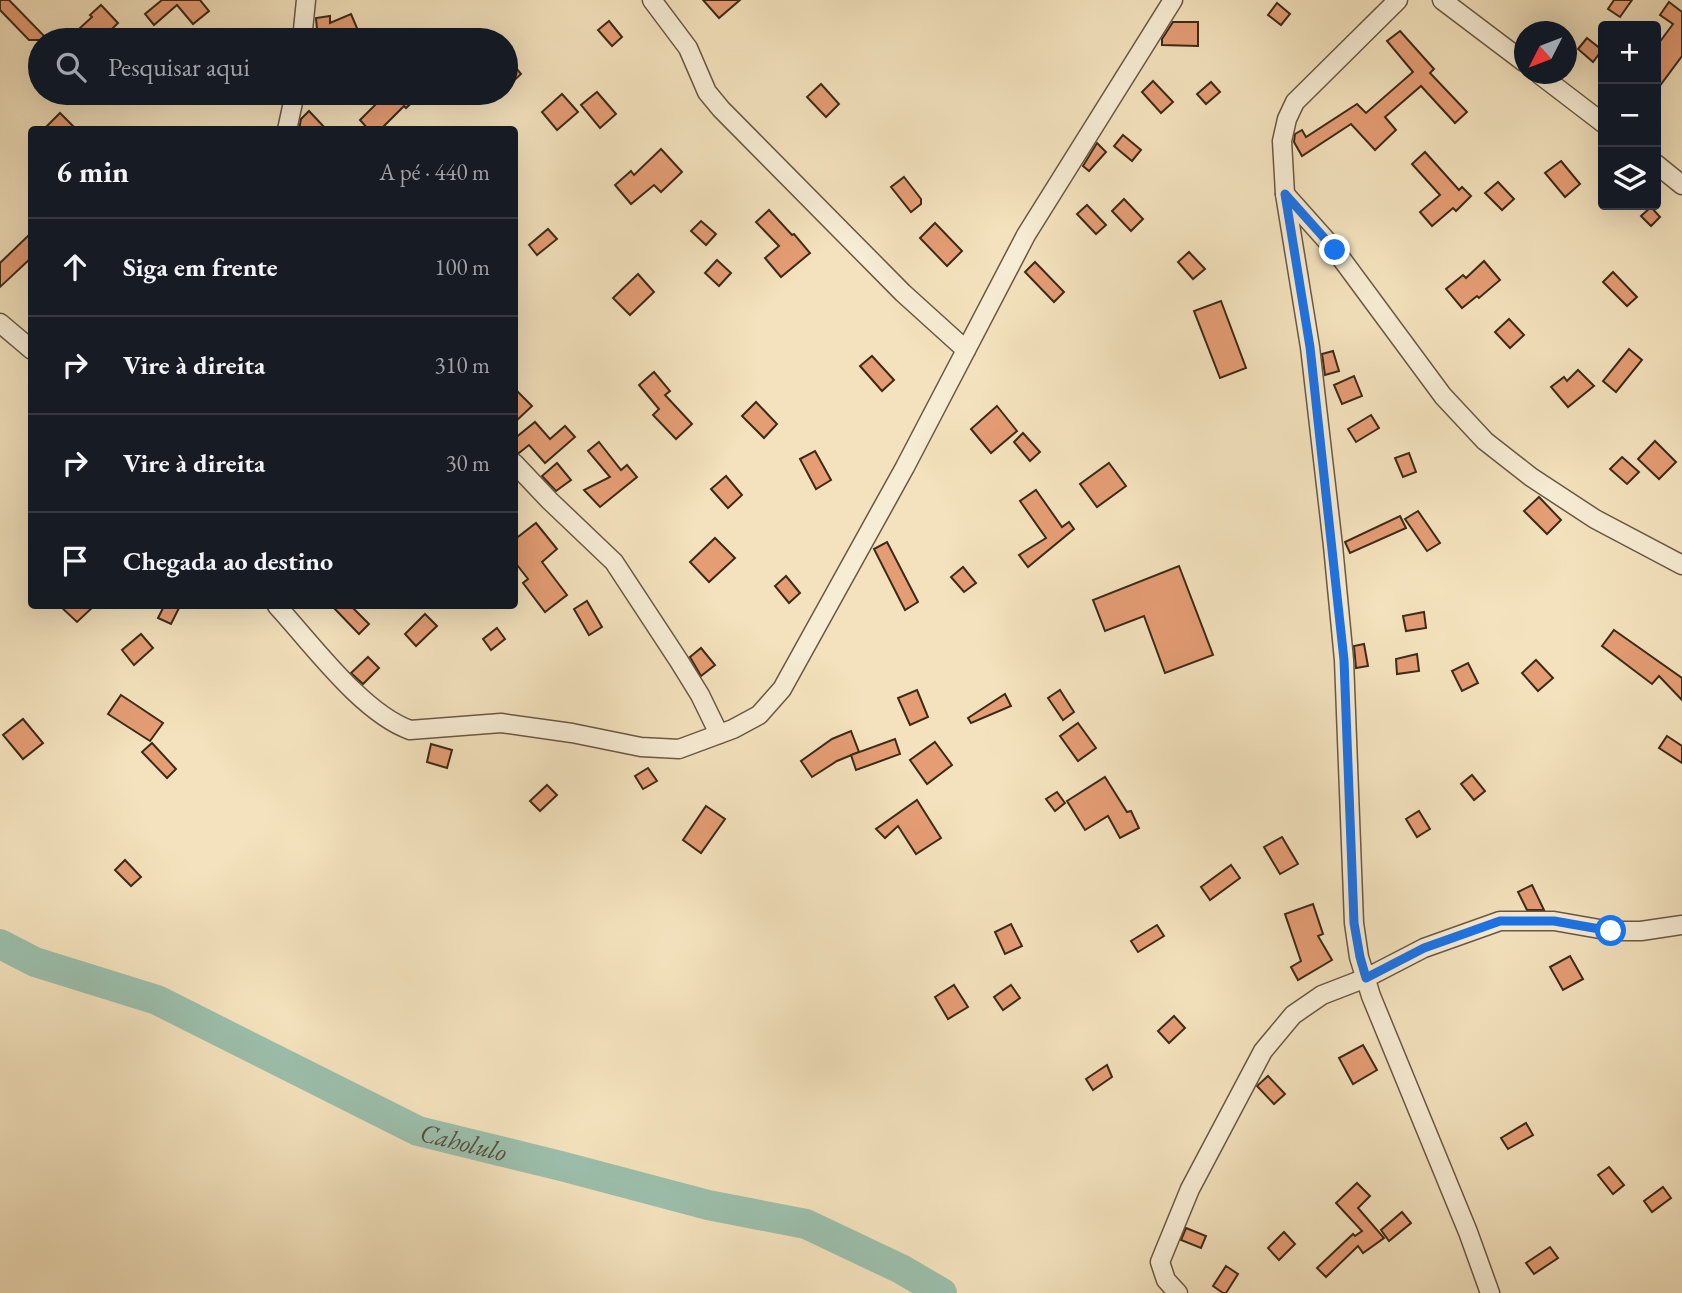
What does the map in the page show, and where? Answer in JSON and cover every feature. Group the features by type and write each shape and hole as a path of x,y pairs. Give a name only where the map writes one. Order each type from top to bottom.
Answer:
{"street":[{"path":"303,28 306,0"},
{"path":"652,0 688,48 708,92 722,109 903,293 966,350"},
{"path":"280,609 362,700 396,725 410,730 501,723 572,733 641,747 679,749 758,715 782,689 905,467 1026,235 1173,0"},
{"path":"1398,0 1295,102 1287,119 1282,141 1285,194 1310,347 1333,547 1344,660 1354,923 1360,957 1490,1293"},
{"path":"1449,2 1514,54"},
{"path":"1552,84 1598,120"},
{"path":"288,126 292,105"},
{"path":"1661,168 1682,185"},
{"path":"1285,194 1335,250 1443,396 1485,440 1531,477 1595,519 1682,565"},
{"path":"0,323 28,347"},
{"path":"518,467 614,562 700,695 719,734"},
{"path":"1178,1293 1166,1280 1160,1262 1190,1189 1264,1051 1293,1015 1322,995 1366,978 1424,948 1500,921 1554,921 1611,931 1641,931 1682,925"}],"building":[{"path":"0,0 9,0 36,28 28,28 28,39 0,10"},
{"path":"162,0 200,0 209,11 193,24 177,5 154,25 145,14"},
{"path":"703,0 740,0 719,18"},
{"path":"1614,0 1632,0 1620,17 1608,9"},
{"path":"1669,2 1682,12 1682,56 1661,84 1661,40 1673,24 1660,15"},
{"path":"1277,3 1290,14 1281,25 1268,15"},
{"path":"101,5 118,23 113,28 80,28 92,17 90,15"},
{"path":"351,14 357,28 317,28 316,18 330,16 330,23"},
{"path":"609,21 622,37 612,46 598,30"},
{"path":"1173,22 1198,22 1198,46 1162,45 1162,39"},
{"path":"1400,31 1434,69 1430,73 1467,112 1455,123 1421,86 1385,117 1396,130 1375,150 1351,124 1302,156 1294,142 1295,134 1302,130 1306,137 1357,104 1366,113 1413,72 1387,41"},
{"path":"1587,38 1598,47 1598,55 1593,62 1578,49"},
{"path":"1153,81 1173,102 1161,113 1142,92"},
{"path":"1211,82 1220,92 1206,104 1197,94"},
{"path":"821,84 839,104 826,117 807,97"},
{"path":"597,92 616,114 600,128 581,105"},
{"path":"562,94 578,112 557,130 542,112"},
{"path":"375,105 409,105 406,108 404,106 384,126 365,126 360,120"},
{"path":"309,111 323,126 300,126 301,119"},
{"path":"60,113 73,126 47,126"},
{"path":"1123,135 1141,150 1132,161 1114,146"},
{"path":"1097,143 1106,152 1089,171 1083,166"},
{"path":"661,149 682,172 661,192 654,185 631,204 615,185 631,171 634,175"},
{"path":"1425,152 1459,190 1462,187 1471,196 1456,211 1453,208 1432,226 1420,212 1440,195 1412,164"},
{"path":"1561,161 1580,184 1565,197 1545,173"},
{"path":"904,177 921,199 921,204 911,212 891,187"},
{"path":"1498,182 1514,199 1502,210 1485,193"},
{"path":"1124,199 1143,219 1131,231 1112,211"},
{"path":"1087,205 1106,225 1096,234 1077,214"},
{"path":"769,210 810,253 781,277 765,258 779,246 756,222"},
{"path":"1648,210 1654,210 1660,217 1651,226 1641,216"},
{"path":"701,221 716,234 706,245 691,231"},
{"path":"935,223 962,251 947,266 920,238"},
{"path":"548,229 557,239 537,255 529,245"},
{"path":"28,236 28,261 0,287 0,263"},
{"path":"1189,252 1205,269 1193,279 1178,262"},
{"path":"717,260 731,273 719,286 705,273"},
{"path":"1484,261 1500,280 1462,308 1446,289 1463,275 1466,278"},
{"path":"1035,262 1064,292 1054,302 1025,272"},
{"path":"1613,272 1637,297 1627,306 1603,282"},
{"path":"638,274 654,292 630,315 613,298"},
{"path":"1221,301 1246,368 1220,378 1194,311"},
{"path":"1509,319 1524,335 1510,348 1495,332"},
{"path":"1629,349 1642,360 1616,392 1603,381"},
{"path":"1333,351 1339,371 1325,375 1322,354"},
{"path":"872,356 894,380 882,391 860,366"},
{"path":"1578,370 1594,386 1568,407 1551,387 1564,377 1567,381"},
{"path":"654,372 670,391 665,395 692,424 676,439 653,415 659,409 639,385"},
{"path":"1354,376 1362,396 1342,404 1334,385"},
{"path":"518,392 532,406 518,419"},
{"path":"756,402 777,424 764,438 742,416"},
{"path":"997,406 1017,431 991,453 971,429"},
{"path":"1371,415 1379,428 1356,442 1348,429"},
{"path":"535,422 550,439 565,426 575,437 545,463 529,445 518,453 518,436"},
{"path":"1023,433 1040,452 1030,461 1014,442"},
{"path":"1655,441 1676,462 1659,479 1638,459"},
{"path":"599,442 621,470 627,465 637,477 600,507 584,490 610,477 588,451"},
{"path":"815,451 831,480 816,489 800,459"},
{"path":"1409,453 1416,472 1403,477 1395,458"},
{"path":"1622,457 1639,472 1627,484 1610,469"},
{"path":"557,463 571,480 556,491 542,476"},
{"path":"1109,463 1126,486 1097,507 1080,484"},
{"path":"726,476 742,495 728,508 711,489"},
{"path":"1036,490 1062,527 1069,522 1074,529 1028,567 1019,555 1046,538 1020,501"},
{"path":"1539,497 1561,520 1547,534 1524,511"},
{"path":"1418,511 1440,543 1427,551 1405,519"},
{"path":"1400,516 1406,528 1350,553 1345,542"},
{"path":"536,523 557,549 542,562 567,595 545,612 523,583 528,579 518,566 518,537"},
{"path":"715,538 735,558 709,582 690,562"},
{"path":"887,542 918,602 905,610 874,549"},
{"path":"1179,566 1213,655 1165,673 1144,616 1105,631 1093,600"},
{"path":"963,567 976,583 964,592 951,577"},
{"path":"786,576 800,593 789,603 775,586"},
{"path":"587,601 602,627 589,635 574,609"},
{"path":"63,609 91,609 77,622"},
{"path":"162,609 178,609 171,624 158,618"},
{"path":"335,609 354,609 369,624 359,634"},
{"path":"1424,612 1426,628 1406,631 1403,616"},
{"path":"425,614 437,626 416,646 405,634"},
{"path":"497,628 505,639 491,650 483,639"},
{"path":"1614,630 1682,678 1682,700 1659,676 1652,684 1602,646"},
{"path":"141,634 153,648 134,665 122,650"},
{"path":"1364,644 1368,666 1356,668 1354,646"},
{"path":"701,648 715,665 701,676 690,657"},
{"path":"1417,654 1419,671 1397,674 1396,659"},
{"path":"368,657 379,668 363,684 351,673"},
{"path":"1536,660 1553,678 1538,691 1522,673"},
{"path":"1468,663 1478,683 1462,691 1452,671"},
{"path":"917,690 928,717 910,725 898,698"},
{"path":"1060,690 1074,712 1063,720 1048,698"},
{"path":"1005,694 1011,706 971,723 968,718"},
{"path":"121,695 163,723 150,741 108,714"},
{"path":"23,719 43,743 23,759 3,735"},
{"path":"1078,723 1096,748 1078,761 1060,736"},
{"path":"851,731 859,752 837,761 812,777 801,761 832,739"},
{"path":"1667,736 1682,746 1682,763 1659,748"},
{"path":"895,739 900,754 856,770 851,755"},
{"path":"935,742 952,765 927,784 910,760"},
{"path":"152,743 176,769 167,778 142,752"},
{"path":"431,744 452,750 447,768 427,762"},
{"path":"648,768 657,781 643,789 635,776"},
{"path":"1472,775 1485,791 1474,800 1461,784"},
{"path":"1105,777 1127,812 1131,811 1139,828 1120,838 1108,816 1085,830 1067,801"},
{"path":"547,785 557,795 540,811 530,801"},
{"path":"1057,792 1065,803 1055,811 1046,799"},
{"path":"917,800 941,838 916,854 898,826 885,838 876,829"},
{"path":"706,806 725,819 701,853 683,840"},
{"path":"1419,811 1430,829 1417,837 1406,819"},
{"path":"1282,837 1298,864 1280,874 1264,847"},
{"path":"125,860 141,877 131,886 115,870"},
{"path":"1231,865 1240,878 1210,900 1201,887"},
{"path":"1532,885 1544,910 1527,910 1518,892"},
{"path":"1313,904 1323,934 1318,936 1332,960 1298,980 1291,967 1301,961 1285,914"},
{"path":"1011,924 1022,946 1005,954 995,932"},
{"path":"1157,925 1164,936 1138,952 1131,941"},
{"path":"1570,956 1583,979 1563,990 1550,967"},
{"path":"954,985 968,1007 948,1019 935,997"},
{"path":"1011,985 1020,998 1003,1010 994,997"},
{"path":"1174,1016 1185,1028 1169,1043 1158,1031"},
{"path":"1363,1045 1377,1070 1353,1084 1339,1058"},
{"path":"1107,1065 1112,1077 1093,1090 1086,1079"},
{"path":"1268,1076 1285,1094 1274,1104 1257,1086"},
{"path":"1526,1123 1533,1135 1508,1149 1501,1138"},
{"path":"1609,1167 1624,1185 1613,1194 1598,1175"},
{"path":"1357,1183 1370,1196 1358,1208 1384,1238 1363,1253 1358,1246 1326,1277 1317,1268 1353,1234 1355,1236 1362,1231 1336,1203"},
{"path":"1663,1187 1671,1198 1652,1212 1644,1201"},
{"path":"1402,1212 1411,1223 1389,1241 1381,1230"},
{"path":"1186,1228 1206,1236 1201,1248 1181,1240"},
{"path":"1284,1232 1295,1244 1279,1260 1268,1248"},
{"path":"1550,1247 1558,1258 1534,1274 1526,1263"},
{"path":"1226,1266 1238,1274 1226,1293 1223,1293 1213,1286"}],"waterway":[{"name":"Caholulo","path":"0,944 35,962 157,1000 418,1131 708,1205 806,1224 901,1269 942,1293"}],"route":[{"path":"1335,250 1285,194 1310,347 1333,547 1344,660 1354,923 1366,978 1424,948 1500,921 1554,921 1611,931"}]}
